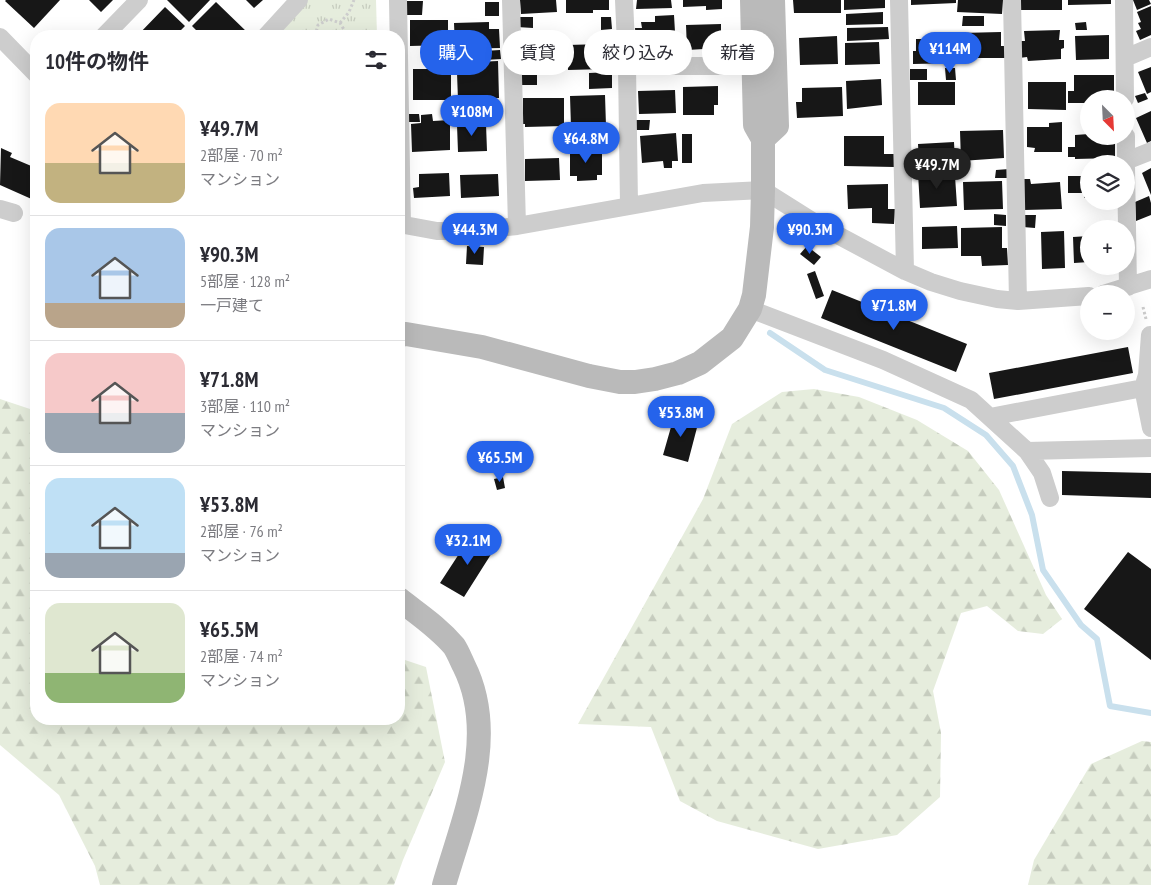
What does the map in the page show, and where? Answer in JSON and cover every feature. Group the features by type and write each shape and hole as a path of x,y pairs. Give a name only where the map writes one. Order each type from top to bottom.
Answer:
{"street":[{"path":"110,30 139,0"},
{"path":"272,30 300,0"},
{"path":"398,0 398,30"},
{"path":"511,0 517,226"},
{"path":"624,0 626,30"},
{"path":"752,0 753,30"},
{"path":"763,139 777,126 773,0"},
{"path":"899,0 905,272"},
{"path":"1012,0 1018,301"},
{"path":"1124,0 1125,90"},
{"path":"0,37 30,68"},
{"path":"1124,58 1151,47"},
{"path":"628,75 629,205"},
{"path":"405,334 482,347 589,376 620,382 655,380 678,373 700,363 732,338 750,310 758,271 762,227 763,139 755,125 755,75"},
{"path":"1135,159 1151,151"},
{"path":"405,226 437,231 472,231 517,226 702,193 763,190 817,224 905,272 931,282 997,299 1018,301 1080,297"},
{"path":"1127,210 1128,285"},
{"path":"1134,285 1151,279"},
{"path":"750,310 883,360 971,400 1027,451 1042,473 1050,498"},
{"path":"1150,336 1147,379 1151,428"},
{"path":"990,417 1147,379"},
{"path":"1027,451 1151,448"},
{"path":"405,604 433,625 455,648 472,681 478,718 476,775 444,885"}],"path":[{"path":"340,23 349,12 354,0"},
{"path":"317,30 318,25 329,19 340,23 344,30"}],"green space":[{"path":"307,0 376,0 377,30 279,30"},
{"path":"814,389 859,397 917,420 968,451 999,490 1046,595 1062,619 1043,634 1018,631 987,606 961,613 933,691 941,733 940,797 897,835 818,849 717,821 680,801 651,727 578,724 703,499 732,424 782,392"},
{"path":"0,399 30,409 30,725 405,725 405,660 426,667 445,762 394,885 100,885 95,866 59,795 0,745"},
{"path":"1142,741 1151,742 1151,885 1028,885 1034,860 1091,764"}],"building":[{"path":"6,0 60,0 34,28"},
{"path":"89,0 113,0 101,12"},
{"path":"167,0 210,0 189,22"},
{"path":"246,0 263,0 254,8"},
{"path":"520,0 556,0 557,12 521,14"},
{"path":"566,0 609,0 609,10 593,10 593,13 566,13"},
{"path":"637,0 671,0 672,8 636,9"},
{"path":"683,0 722,0 722,9 706,10 706,6 683,7"},
{"path":"793,0 841,0 841,13 794,13"},
{"path":"844,0 885,0 885,8 844,10"},
{"path":"911,0 956,0 956,3 911,5"},
{"path":"958,0 1003,0 1002,14 957,12"},
{"path":"1062,0 1062,10 1018,10 1018,1"},
{"path":"1068,0 1111,0 1111,4 1068,5"},
{"path":"1133,0 1149,0 1151,4 1137,10"},
{"path":"406,1 423,1 422,15 406,15"},
{"path":"216,2 245,30 196,30 192,26"},
{"path":"485,2 499,2 499,16 485,16"},
{"path":"1151,6 1151,35 1140,40 1136,31 1141,29 1138,23 1141,22 1137,12"},
{"path":"165,7 185,26 181,30 143,30"},
{"path":"883,12 883,24 846,25 846,14"},
{"path":"674,15 675,30 635,30 635,28 642,28 641,22 655,22 655,16"},
{"path":"963,16 984,16 984,26 962,26"},
{"path":"518,17 533,17 533,28 517,27"},
{"path":"601,17 611,17 612,29 601,30"},
{"path":"410,20 448,20 448,30 420,30 420,46 410,46"},
{"path":"489,22 489,29 499,29 500,48 492,48 492,30 454,30 454,23"},
{"path":"1086,22 1087,30 1076,30 1075,23"},
{"path":"721,24 721,30 702,30 702,49 692,50 692,30 686,30 686,25"},
{"path":"888,27 889,39 847,41 847,28"},
{"path":"1060,30 1059,40 1064,40 1064,48 1061,49 1061,59 1028,61 1027,57 1019,58 1018,41 1025,41 1024,31"},
{"path":"1001,32 1001,46 1007,46 1007,58 967,58 967,53 960,53 960,33"},
{"path":"1109,35 1109,59 1076,60 1075,36"},
{"path":"837,36 838,64 800,65 799,38"},
{"path":"916,39 951,39 951,53 958,52 958,63 913,64 913,51 916,51"},
{"path":"879,42 880,64 845,65 845,43"},
{"path":"574,45 584,45 584,70 574,70"},
{"path":"492,50 500,50 501,59 492,60"},
{"path":"492,61 498,61 499,98 458,100 457,75 492,75"},
{"path":"1151,67 1151,92 1147,94 1138,72"},
{"path":"945,68 955,68 956,80 946,80"},
{"path":"413,69 420,69 420,75 451,75 451,100 413,100"},
{"path":"910,69 927,69 927,80 910,80"},
{"path":"521,75 537,75 537,85 521,85"},
{"path":"589,75 612,75 612,88 589,89"},
{"path":"1074,75 1114,75 1114,90 1080,90 1080,103 1068,103 1068,91 1074,91"},
{"path":"881,79 882,105 847,109 846,81"},
{"path":"918,82 955,82 955,105 918,105"},
{"path":"1028,82 1066,82 1066,110 1028,109"},
{"path":"718,86 718,105 714,105 714,115 683,115 683,87"},
{"path":"842,87 843,116 797,118 796,102 802,102 802,88"},
{"path":"675,90 676,113 639,114 638,91"},
{"path":"1145,93 1148,99 1138,103 1135,96"},
{"path":"605,95 606,126 571,127 570,96"},
{"path":"523,98 564,98 564,126 525,127 525,124 519,124 519,113 523,113"},
{"path":"1151,111 1151,141 1147,143 1136,118"},
{"path":"406,114 419,114 420,122 407,122"},
{"path":"432,114 433,121 450,120 450,150 412,152 411,124 421,123 421,115"},
{"path":"465,120 478,120 478,125 486,124 487,151 458,152 457,125 465,125"},
{"path":"634,120 650,120 649,130 635,130"},
{"path":"1062,122 1062,152 1034,152 1035,148 1027,147 1027,127 1049,127 1049,123"},
{"path":"1003,130 1004,158 961,161 960,131"},
{"path":"676,133 678,161 672,161 672,168 664,168 663,161 642,163 640,136"},
{"path":"682,134 692,134 692,163 682,163"},
{"path":"1075,135 1080,135 1080,145 1115,145 1115,155 1080,155 1080,159 1068,157 1068,147 1075,147"},
{"path":"844,136 884,136 884,154 894,154 894,167 844,166"},
{"path":"954,142 955,162 919,163 918,144"},
{"path":"1,148 12,153 10,157 30,165 30,198 0,185"},
{"path":"602,148 602,175 597,175 597,180 577,181 577,176 570,176 570,149"},
{"path":"559,158 560,180 525,181 525,159"},
{"path":"1151,168 1151,195 1142,173"},
{"path":"1009,169 1009,178 995,178 996,170"},
{"path":"944,172 945,177 955,176 957,206 920,208 918,173"},
{"path":"449,173 450,196 414,198 413,188 419,187 419,174"},
{"path":"498,174 499,196 461,198 460,175"},
{"path":"1068,176 1080,176 1080,193 1068,193"},
{"path":"1019,179 1030,179 1031,184 1060,182 1062,209 1024,210"},
{"path":"1002,181 1003,209 964,210 963,182"},
{"path":"888,184 888,209 895,209 894,224 872,223 872,208 848,209 847,185"},
{"path":"1149,196 1151,215 1136,221 1135,202"},
{"path":"994,214 1006,215 1006,226 994,225"},
{"path":"1023,215 1036,215 1035,228 1023,227"},
{"path":"957,226 958,248 922,249 922,227"},
{"path":"1002,227 1002,248 1007,248 1008,265 982,266 981,256 961,256 961,228"},
{"path":"1064,231 1065,268 1042,269 1041,232"},
{"path":"1073,237 1080,237 1080,263 1074,263"},
{"path":"467,246 484,247 483,265 466,264"},
{"path":"807,246 821,257 814,265 800,254"},
{"path":"815,271 824,296 816,299 807,274"},
{"path":"832,290 967,344 956,372 821,318"},
{"path":"1128,347 1133,373 994,399 989,373"},
{"path":"675,413 699,420 688,462 663,455"},
{"path":"1062,471 1151,473 1151,498 1062,495"},
{"path":"503,477 505,488 497,490 494,479"},
{"path":"472,534 495,548 464,597 440,583"},
{"path":"1128,552 1151,569 1151,660 1084,609"}],"waterway":[{"path":"770,333 825,370 944,408 986,435 1013,466 1032,515 1043,570 1081,625 1097,639 1110,706 1151,713"}]}
